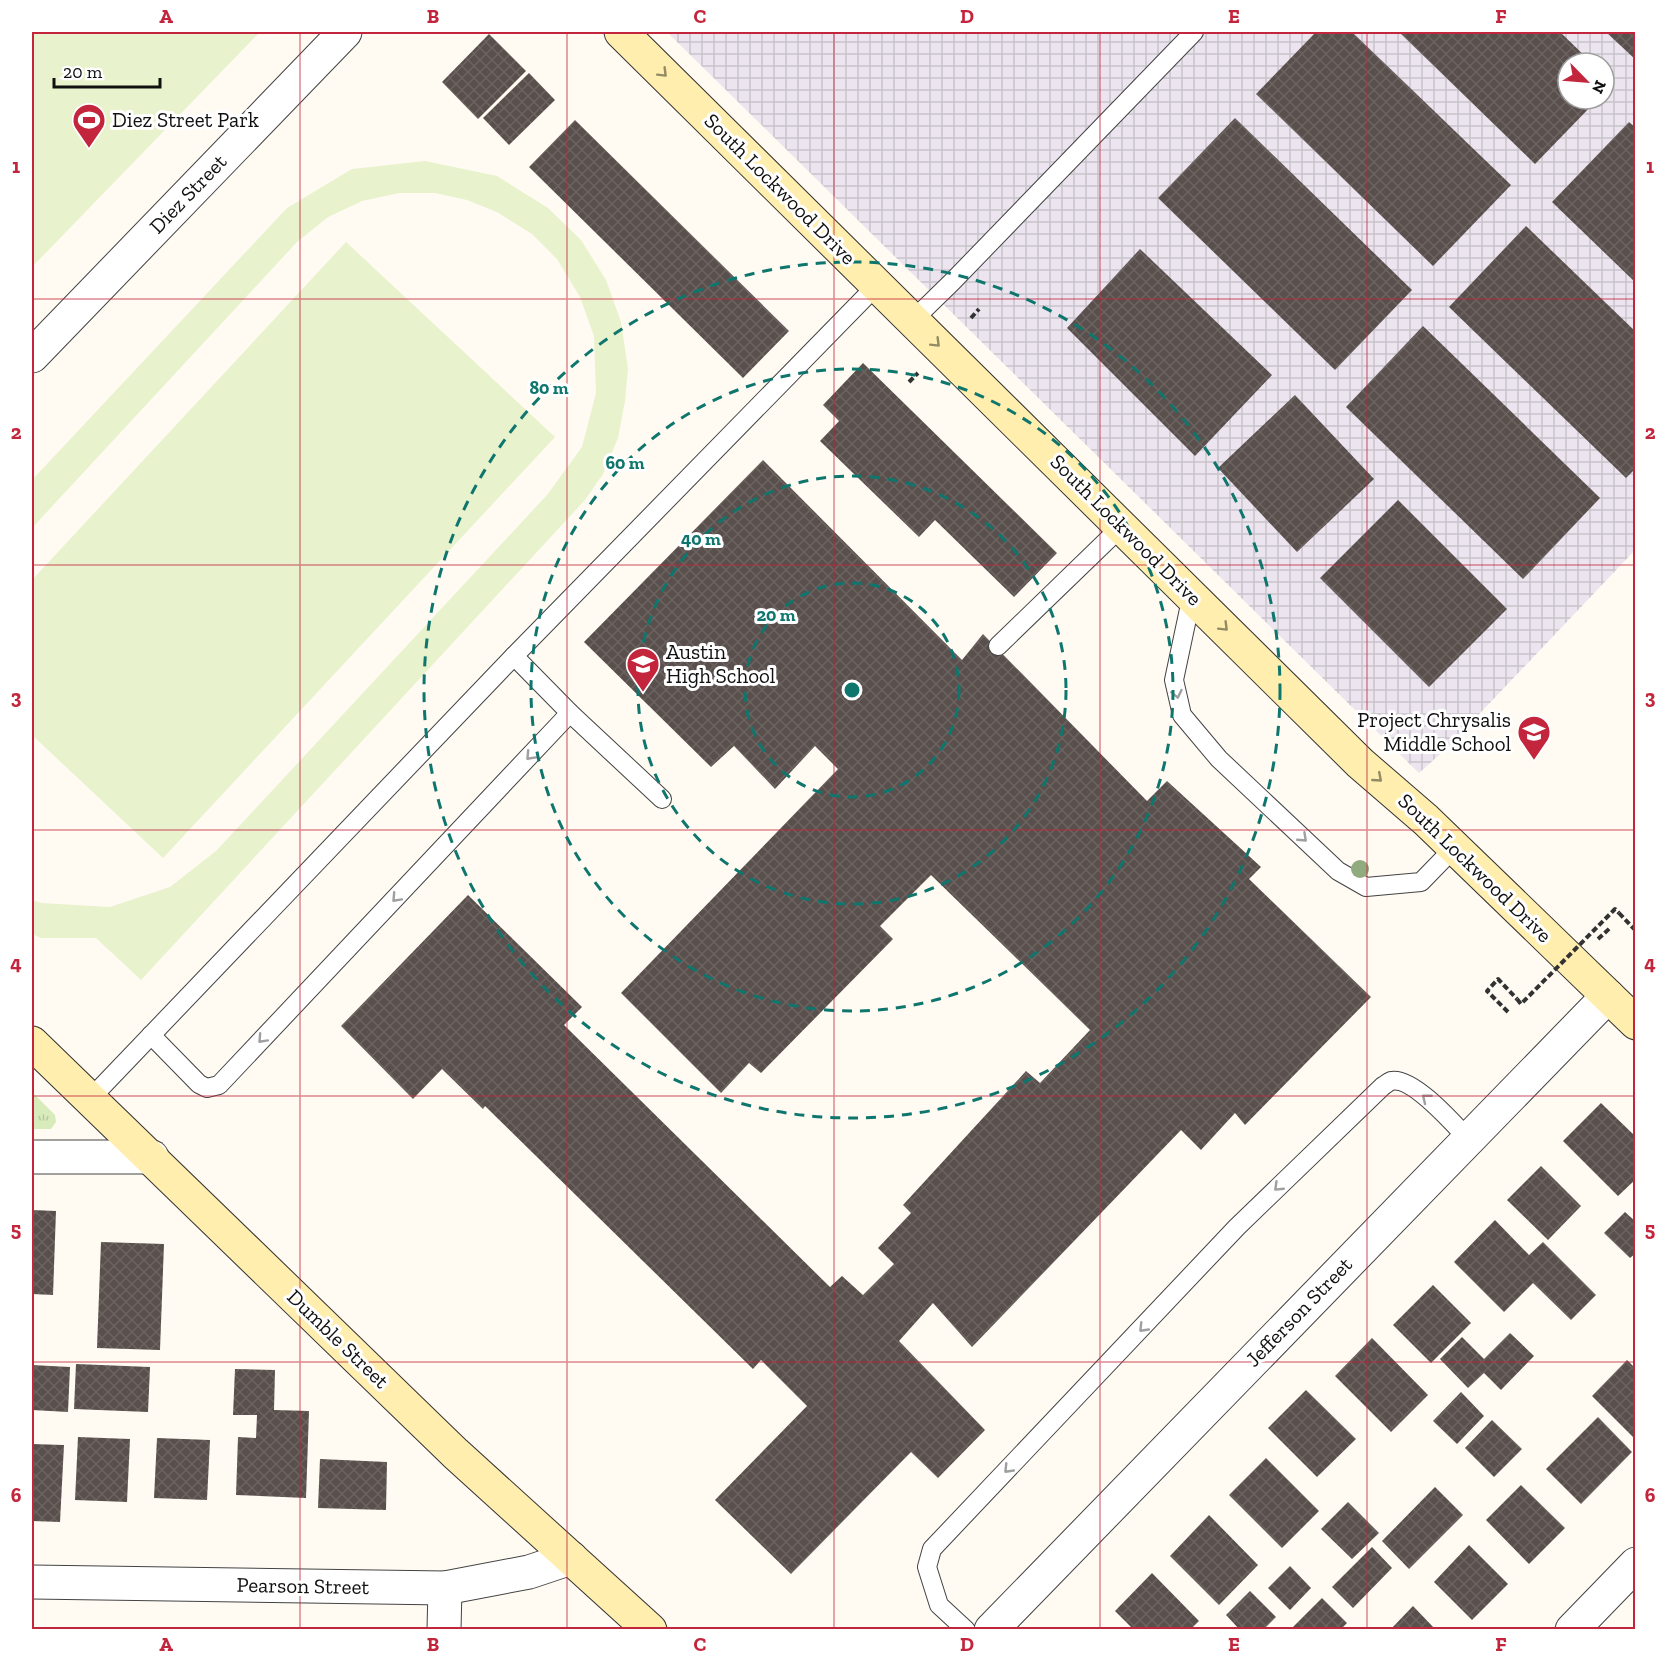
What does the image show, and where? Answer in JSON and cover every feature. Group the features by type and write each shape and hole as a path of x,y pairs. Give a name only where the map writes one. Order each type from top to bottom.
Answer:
{"main road":[{"name":"South Lockwood Drive","path":"621,32 1360,763 1426,819 1635,1023"},
{"name":"Dumble Street","path":"32,1043 455,1453 650,1629"}],"street":[{"name":"Diez Street","path":"32,356 345,32"},
{"name":"Jefferson Street","path":"991,1629 1608,996"},
{"path":"32,1156 152,1157"},
{"name":"Pearson Street","path":"32,1582 445,1588 530,1572 571,1558"},
{"path":"1572,1629 1635,1564"},
{"path":"444,1629 445,1588"}],"lane":[{"path":"913,320 1194,32"},
{"path":"90,1099 514,656 877,285"},
{"path":"998,646 1122,526"},
{"path":"1192,596 1174,680 1182,715 1219,759 1338,871 1366,887 1420,882 1454,848"},
{"path":"514,656 570,713 662,799"},
{"path":"151,1035 199,1084 207,1089 219,1085 570,713"},
{"path":"966,1629 939,1605 927,1568 932,1549 1237,1227 1383,1086 1391,1081 1404,1083 1416,1091 1435,1106 1468,1139"}],"path":[{"path":"970,318 979,309"},
{"path":"1386,736 1401,721"},
{"path":"1508,1012 1487,991 1498,979 1521,1005 1615,909 1635,931"},
{"path":"1595,942 1610,928"}],"shaded area":[{"path":"667,32 1635,32 1635,550 1447,748 1419,773"}],"green space":[{"name":"Diez Street Park","path":"32,32 260,32 32,267"},
{"path":"425,161 497,176 548,208 581,240 606,280 621,322 628,369 618,438 603,474 585,500 141,980 96,938 41,938 32,934 32,900 41,903 110,907 170,887 216,851 547,495 582,447 596,393 594,336 580,297 557,259 532,234 497,212 467,200 435,193 399,193 362,201 328,217 297,242 32,528 32,480 287,208 352,169"},
{"path":"346,242 555,437 163,858 32,735 32,580"},
{"path":"32,1092 55,1115 56,1122 51,1129 32,1129"}],"building":[{"path":"1316,32 1352,32 1511,185 1433,266 1256,94"},
{"path":"1399,32 1560,32 1580,51 1556,51 1556,111 1586,111 1535,164"},
{"path":"1606,32 1636,32 1636,60"},
{"path":"489,34 526,71 478,119 442,82"},
{"path":"529,73 555,100 509,145 483,118"},
{"path":"1235,118 1412,290 1335,370 1158,198"},
{"path":"575,120 789,331 743,378 529,167"},
{"path":"1629,122 1636,128 1636,283 1552,202"},
{"path":"1526,226 1636,332 1636,468 1626,478 1449,307"},
{"path":"1140,249 1272,375 1195,456 1067,328"},
{"path":"1423,326 1600,498 1523,579 1346,407"},
{"path":"863,363 1057,553 1014,597 935,520 919,537 820,441 839,421 823,405"},
{"path":"1295,395 1374,479 1297,552 1218,468"},
{"path":"763,460 962,660 983,634 1147,801 1167,781 1261,867 1249,879 1371,997 1245,1125 1235,1113 1201,1150 1181,1130 972,1347 933,1303 899,1341 985,1430 938,1478 911,1452 791,1574 715,1500 807,1406 761,1360 753,1369 485,1106 483,1109 442,1069 413,1099 341,1026 468,895 582,1007 564,1025 830,1287 842,1276 863,1295 894,1264 878,1248 911,1213 903,1205 1026,1071 1040,1083 1090,1030 931,875 880,926 893,939 761,1073 749,1063 721,1093 621,993 838,769 815,746 775,789 734,746 711,767 584,642"},
{"path":"1398,500 1507,609 1429,687 1320,578"},
{"path":"1601,1103 1636,1137 1636,1179 1618,1196 1563,1141"},
{"path":"1541,1166 1581,1206 1548,1240 1507,1200"},
{"path":"32,1210 56,1211 53,1295 32,1294"},
{"path":"1625,1212 1636,1222 1636,1253 1630,1258 1604,1233"},
{"path":"1495,1220 1529,1255 1543,1242 1596,1295 1571,1320 1533,1283 1504,1312 1454,1262"},
{"path":"101,1242 164,1244 160,1350 97,1348"},
{"path":"1433,1285 1471,1323 1431,1363 1393,1325"},
{"path":"1510,1333 1534,1356 1501,1390 1484,1373 1468,1388 1440,1359 1462,1337 1484,1359"},
{"path":"1372,1338 1428,1395 1391,1432 1335,1376"},
{"path":"1627,1360 1636,1369 1636,1440 1592,1396"},
{"path":"76,1364 150,1367 148,1412 74,1409"},
{"path":"32,1365 70,1367 68,1412 32,1410"},
{"path":"235,1369 275,1370 274,1410 309,1411 306,1498 236,1495 238,1437 256,1438 257,1415 233,1415"},
{"path":"1306,1390 1356,1439 1317,1477 1268,1428"},
{"path":"1461,1392 1484,1416 1457,1444 1433,1421"},
{"path":"1598,1417 1632,1452 1581,1504 1546,1469"},
{"path":"1492,1420 1522,1449 1494,1477 1465,1448"},
{"path":"78,1437 130,1439 127,1502 75,1500"},
{"path":"157,1438 210,1440 207,1500 154,1498"},
{"path":"32,1444 64,1445 60,1522 32,1521"},
{"path":"1266,1458 1319,1511 1282,1548 1229,1495"},
{"path":"320,1459 387,1462 386,1510 318,1508"},
{"path":"1521,1485 1565,1528 1529,1564 1486,1520"},
{"path":"1435,1487 1463,1515 1409,1569 1382,1541"},
{"path":"1348,1502 1379,1533 1352,1559 1321,1529"},
{"path":"1209,1515 1258,1565 1219,1605 1170,1556"},
{"path":"1469,1545 1508,1584 1472,1620 1434,1582"},
{"path":"1372,1547 1392,1568 1353,1608 1332,1587"},
{"path":"1290,1566 1311,1588 1290,1610 1268,1588"},
{"path":"1152,1573 1199,1621 1190,1630 1134,1630 1115,1611"},
{"path":"1250,1591 1276,1617 1263,1630 1240,1630 1226,1615"},
{"path":"1322,1598 1347,1623 1340,1630 1290,1630"},
{"path":"1413,1606 1436,1630 1390,1630"}],"place":[{"name":"Diez Street Park","path":"89,149"},
{"name":"Austin High School","path":"643,693"},
{"name":"Project Chrysalis Middle School","path":"1534,761"}]}
